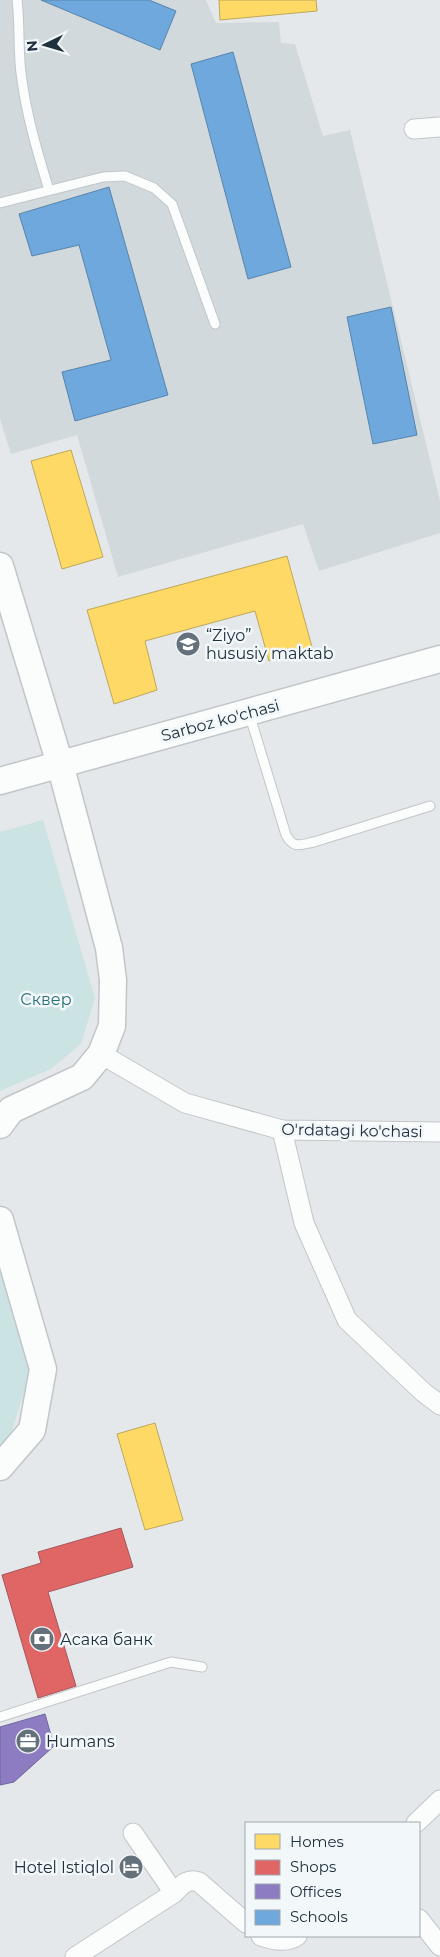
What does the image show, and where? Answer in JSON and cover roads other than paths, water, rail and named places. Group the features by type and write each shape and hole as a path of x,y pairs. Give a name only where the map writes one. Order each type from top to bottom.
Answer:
{"main road":[{"path":"0,566 60,764 109,948 114,980 112,1026 101,1054 82,1077 11,1110 0,1125"},
{"name":"Sarboz ko'chasi","path":"0,781 440,659"},
{"path":"0,1220 43,1369 32,1430 0,1467"}],"street":[{"path":"414,129 440,127"},
{"name":"O'rdatagi ko'chasi","path":"101,1054 185,1103 282,1130 440,1132"},
{"path":"282,1130 304,1223 347,1320 423,1392 440,1405"},
{"path":"417,1822 440,1800"},
{"path":"133,1833 174,1893"},
{"path":"75,1957 174,1893 187,1881 194,1880 199,1882 245,1922"},
{"path":"420,1920 440,1946"},
{"path":"266,1937 280,1941 296,1937"}],"lane":[{"path":"17,0 20,23 21,72 31,132 48,190"},
{"path":"0,203 103,178 125,176 154,188 172,204 215,324"},
{"path":"248,712 286,835 290,842 296,846 430,806"},
{"path":"0,1717 171,1662 202,1667"}],"place":[{"name":"“Ziyo” hususiy maktab","path":"188,644"},
{"name":"Асака банк","path":"42,1639"},
{"name":"Humans","path":"28,1741"},
{"name":"Hotel Istiqlol","path":"131,1867"}],"park label":[{"name":"Сквер","path":"46,999"}]}
